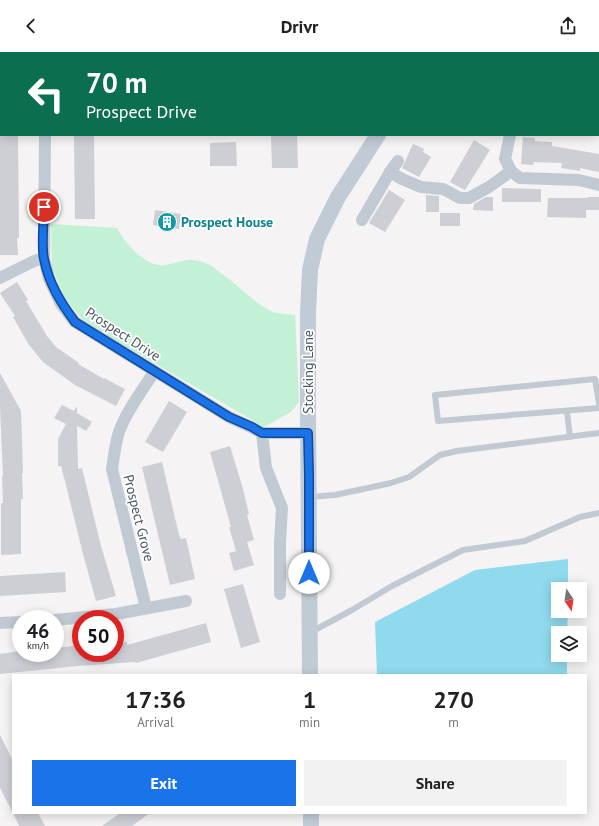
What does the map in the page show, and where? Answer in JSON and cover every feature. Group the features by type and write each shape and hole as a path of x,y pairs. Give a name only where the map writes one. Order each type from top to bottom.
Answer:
{"main road":[{"name":"Stocking Lane","path":"310,674 308,307 310,270 317,239 338,197 377,136"},
{"path":"311,814 311,826"}],"street":[{"name":"Prospect Drive","path":"45,136 44,258 49,279 61,304 75,322 229,417 262,433 308,433"},
{"path":"510,136 505,159 510,171 520,178 580,180 599,185"},
{"path":"362,220 398,161"},
{"path":"390,172 421,188 443,188 460,198 470,198 489,187 510,171"},
{"path":"0,278 34,261 44,258"},
{"name":"Prospect Grove","path":"146,608 112,469 114,450 119,432 130,410 154,372"},
{"path":"262,433 266,468 282,508 280,542 280,594"},
{"path":"64,619 116,614 186,601"},
{"path":"0,623 12,622"}],"lane":[{"path":"599,403 595,379 435,395 438,421 567,412 599,408"},
{"path":"567,412 570,437"},
{"path":"309,497 335,495 391,483 409,477 440,455 458,451 599,433"},
{"path":"310,633 392,586 463,550 525,541 580,517 599,513"}],"green space":[{"path":"51,224 117,228 125,241 144,259 151,263 165,265 188,260 203,262 213,267 264,307 276,313 295,315 299,402 291,412 264,427 118,342 82,319 65,299 52,268"}],"water":[{"path":"568,559 568,582 551,582 551,618 568,618 567,626 551,626 551,662 567,662 567,674 377,674 375,622 475,570"}],"building":[{"path":"0,136 18,136 18,255 0,255"},
{"path":"74,136 94,136 95,219 75,219"},
{"path":"271,136 297,136 298,168 272,168"},
{"path":"523,137 535,138 535,141 552,142 552,146 599,154 599,172 580,168 580,171 561,168 562,163 534,162 533,165 521,164"},
{"path":"474,140 490,150 465,190 450,182"},
{"path":"236,142 237,166 210,166 210,143"},
{"path":"413,144 424,149 423,152 431,157 419,177 402,168"},
{"path":"502,188 541,189 541,202 502,202"},
{"path":"389,190 405,200 385,232 369,223"},
{"path":"426,195 439,196 439,212 426,212"},
{"path":"486,197 493,197 493,211 473,210 474,204"},
{"path":"599,197 599,210 586,210 586,218 547,217 548,198"},
{"name":"Prospect House","path":"155,210 181,214 179,229 153,225"},
{"path":"440,213 460,213 460,226 440,226"},
{"path":"17,282 28,300 26,301 47,336 56,347 79,363 78,364 125,389 116,406 75,385 43,362 29,345 13,317 15,316 0,293"},
{"path":"0,373 21,411 23,499 21,499 21,554 1,555 1,503 3,503 3,476"},
{"path":"169,401 187,412 163,452 145,442"},
{"path":"62,405 74,411 77,406 77,413 92,422 86,431 77,426 78,469 82,468 101,546 116,596 96,601 61,466 58,466 58,439 66,424 54,418"},
{"path":"230,446 243,489 249,514 247,515 254,540 247,542 254,565 234,571 229,553 236,551 229,527 231,527 210,452"},
{"path":"162,462 179,535 181,539 186,538 195,579 170,585 142,467"},
{"path":"65,572 66,592 0,596 0,576"},
{"path":"243,584 260,642 241,648 224,589"},
{"path":"206,623 211,642 136,663 78,666 0,674 0,654 12,652 12,662 64,662 64,647 72,646 72,662 124,662 124,642 127,642 127,645"},
{"path":"0,735 12,759 12,811 0,788"},
{"path":"13,814 39,814 45,826 19,826"},
{"path":"119,814 149,814 132,826 102,826"}],"place":[{"name":"Prospect House","path":"167,222"}],"route":[{"path":"44,207 44,258 49,279 61,304 75,322 229,417 262,433 308,433 309,573"}]}
